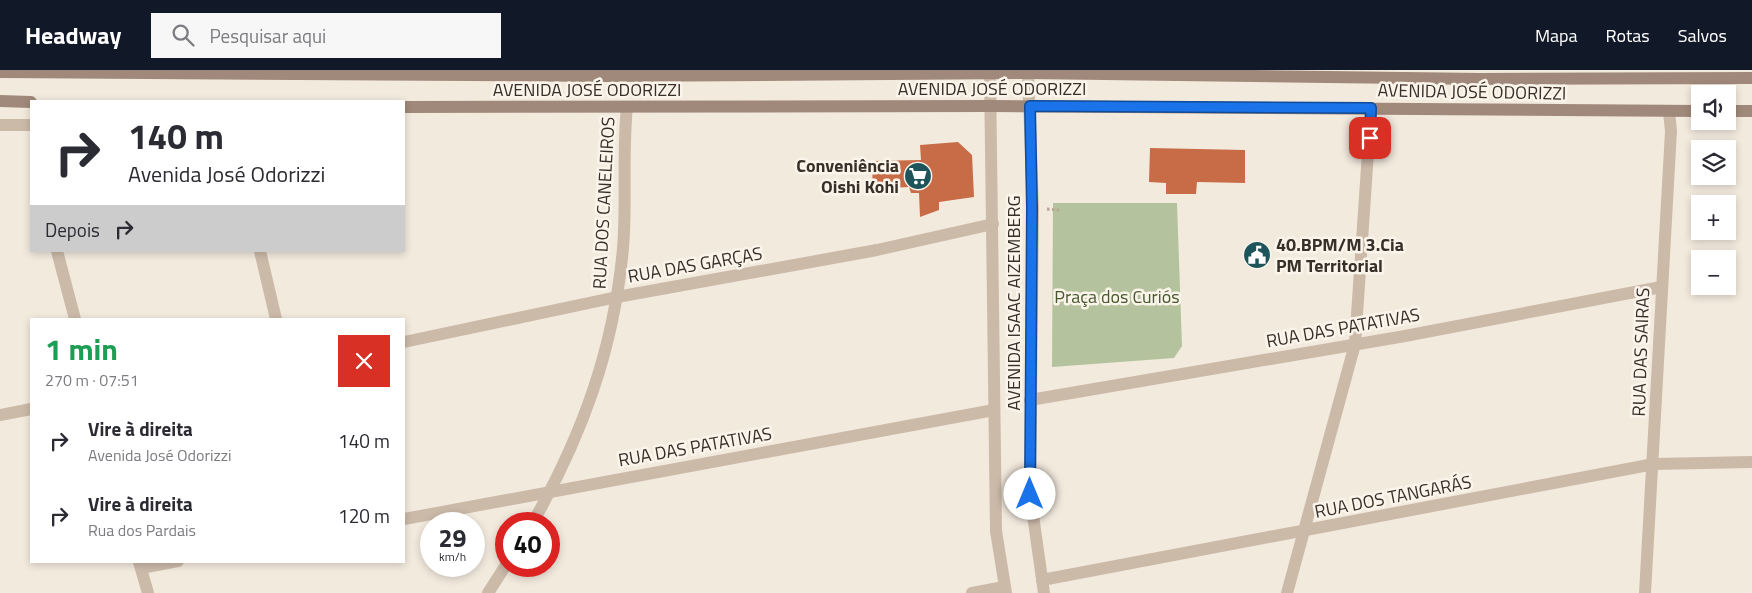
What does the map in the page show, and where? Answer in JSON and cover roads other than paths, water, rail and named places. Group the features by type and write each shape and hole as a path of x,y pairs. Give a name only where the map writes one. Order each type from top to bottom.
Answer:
{"main road":[{"name":"AVENIDA JOSÉ ODORIZZI","path":"0,72 607,73 1028,71 1481,79 1752,78"},
{"path":"0,101 25,101"},
{"name":"AVENIDA JOSÉ ODORIZZI","path":"405,107 1030,106 1691,111"},
{"path":"1736,111 1752,111"}],"street":[{"name":"AVENIDA ISAAC AIZEMBERG","path":"1028,71 1032,208 1030,494 1044,593"},
{"name":"AVENIDA ISAAC AIZEMBERG","path":"992,72 996,531 1005,590"},
{"name":"RUA DOS CANELEIROS","path":"539,512 575,441 608,345 617,297 623,247 624,136 627,107"},
{"path":"1288,593 1355,344 1371,108"},
{"name":"RUA DAS SAIRAS","path":"1645,593 1654,464 1661,287 1671,131 1669,112"},
{"path":"0,125 30,125"},
{"name":"RUA DAS GARÇAS","path":"405,342 617,297 877,250 993,224"},
{"path":"57,252 75,318"},
{"path":"260,252 276,318"},
{"name":"RUA DAS PATATIVAS","path":"1030,400 1355,344 1661,287"},
{"path":"0,415 30,409"},
{"name":"RUA DAS PATATIVAS","path":"405,519 994,410"},
{"name":"RUA DOS TANGARÁS","path":"1042,580 1654,464 1752,462"},
{"path":"148,593 140,565 159,563"},
{"path":"488,593 498,577"},
{"path":"972,593 1005,590"}],"place":[{"name":"Conveniência Oishi Kohi","path":"918,176"},
{"name":"40.BPM/M 3.Cia PM Territorial","path":"1257,255"}],"park label":[{"name":"Praça dos Curiós","path":"1117,297"}]}
